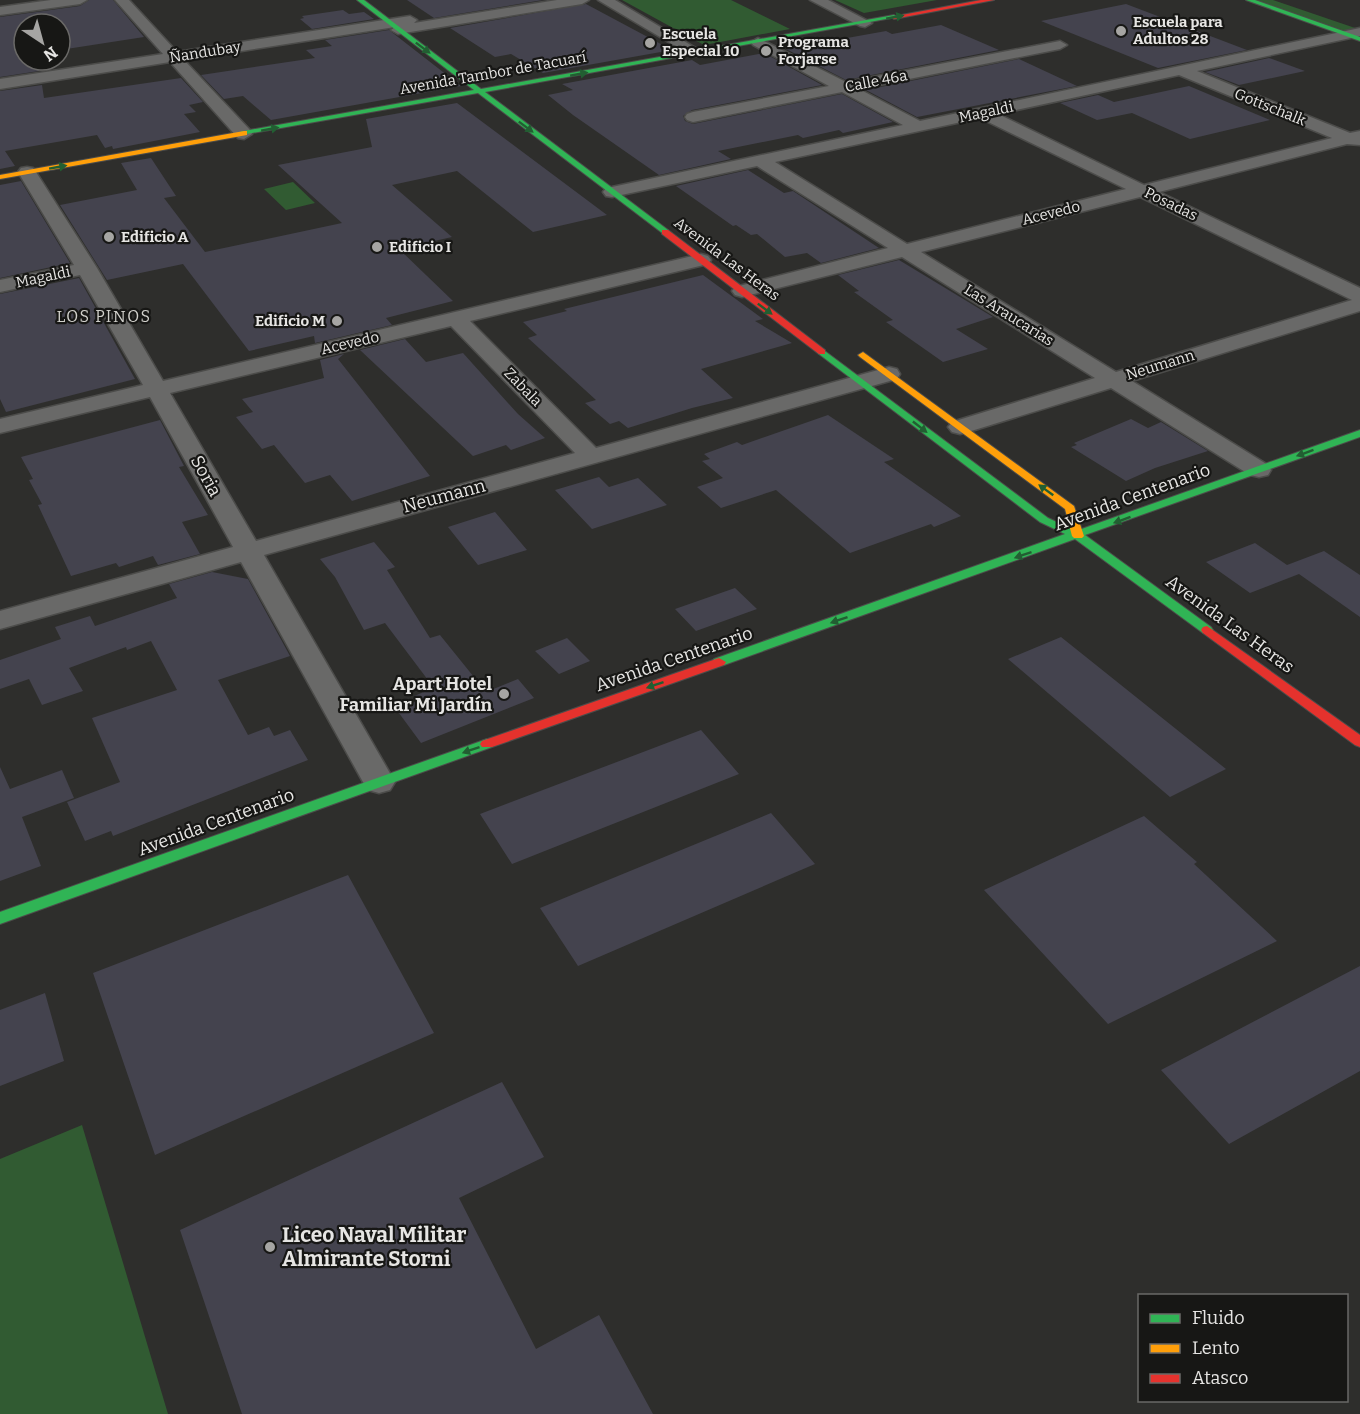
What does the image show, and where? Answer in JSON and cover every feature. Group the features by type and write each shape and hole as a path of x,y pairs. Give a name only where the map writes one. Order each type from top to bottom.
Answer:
{"main road":[{"name":"Avenida Las Heras","path":"360,0 1044,520 1078,536 1360,742"},
{"path":"383,0 436,40"},
{"name":"Avenida Tambor de Tacuarí","path":"0,177 991,0"},
{"path":"1249,0 1358,32"},
{"path":"1273,0 1358,32"},
{"path":"483,74 520,102"},
{"path":"616,173 653,200"},
{"name":"Avenida Las Heras","path":"751,272 786,298"},
{"path":"852,346 1071,508 1078,536"},
{"name":"Avenida Centenario","path":"0,918 1078,536 1360,433"}],"street":[{"path":"0,11 80,0"},
{"path":"122,0 244,134"},
{"name":"Ñandubay","path":"0,84 175,56 582,0"},
{"path":"605,0 698,53"},
{"path":"817,0 865,23"},
{"name":"Magaldi","path":"612,192 1358,32"},
{"path":"758,42 917,126"},
{"name":"Calle 46a","path":"693,117 1060,45"},
{"name":"Gottschalk","path":"1180,70 1356,140"},
{"name":"Posadas","path":"982,113 1360,296"},
{"name":"Acevedo","path":"742,291 1143,190 1356,140"},
{"name":"Las Araucarias","path":"759,160 1259,470"},
{"name":"Soria","path":"27,172 158,389 247,551 379,782"},
{"name":"Acevedo","path":"0,426 701,260"},
{"name":"Magaldi","path":"0,286 87,268"},
{"name":"Neumann","path":"960,427 1360,304"},
{"name":"Zabala","path":"455,318 591,456"},
{"name":"Neumann","path":"0,620 889,374"}],"green space":[{"path":"622,0 731,0 790,29 704,45"},
{"path":"835,0 937,0 864,13"},
{"path":"1254,0 1273,0 1358,29 1360,37"},
{"path":"293,182 315,203 286,210 264,189"},
{"path":"82,1125 168,1414 0,1414 0,1159"}],"building":[{"path":"89,0 113,0 144,37 72,48 72,12 36,12 80,6"},
{"path":"407,0 543,0 434,18"},
{"path":"586,4 672,50 543,73 511,54 495,57 450,28"},
{"path":"1126,4 1247,50 1158,68 1041,21"},
{"path":"343,10 349,14 364,12 374,19 312,29 300,19 304,18 302,16"},
{"path":"12,15 12,72 32,72 0,77 0,17"},
{"path":"941,25 999,50 846,80 786,49 886,31 892,34"},
{"path":"389,30 461,86 271,120 243,96 224,99 201,75 315,58 306,50 332,46 325,40"},
{"path":"764,53 822,85 692,110 683,116 685,121 693,124 842,94 893,122 843,133 839,130 803,138 798,135 718,151 731,159 659,175 548,95 573,90 562,84 692,60 700,65"},
{"path":"1269,58 1305,71 1239,85 1205,72"},
{"path":"1019,59 1077,86 917,117 866,90"},
{"path":"181,78 203,102 189,105 196,112 184,114 200,132 113,149 112,146 105,148 97,135 5,151 15,166 0,169 0,91 42,85 44,98"},
{"path":"1189,86 1270,120 1190,139 1132,113 1097,120 1060,103 1098,95 1114,102"},
{"path":"457,103 607,215 533,232 457,171 392,185 452,237 399,249 453,301 386,318 392,325 315,343 314,336 249,351 183,264 107,280 60,205 137,190 121,163 151,158 176,196 164,198 205,252 342,223 278,165 372,147 366,119"},
{"path":"748,170 784,193 793,191 879,248 821,263 807,253 785,257 757,234 751,235 736,225 733,226 676,186"},
{"path":"21,181 70,263 0,278 0,185"},
{"path":"899,260 993,317 956,329 988,349 943,362 886,322 893,320 854,292 859,291 838,275"},
{"path":"703,275 763,319 755,321 792,343 701,369 733,398 628,428 619,421 610,424 585,403 596,400 528,338 537,335 523,322 567,311 564,309"},
{"path":"79,278 135,379 6,412 0,399 0,294"},
{"path":"405,339 426,362 463,353 518,414 545,438 511,450 506,445 473,456 360,350"},
{"path":"344,354 338,359 430,476 352,501 330,475 305,483 274,445 262,449 236,417 253,412 242,399 324,378 320,360"},
{"path":"828,415 894,459 884,462 961,516 934,527 931,524 850,553 776,490 721,508 697,487 723,478 702,461 710,459 704,454 737,442 742,445"},
{"path":"1131,419 1148,428 1161,422 1208,451 1155,468 1126,481 1071,447 1077,445 1074,443"},
{"path":"160,420 184,466 179,467 208,515 182,522 200,554 158,565 153,556 119,567 116,563 71,576 38,505 42,504 29,480 33,479 21,457"},
{"path":"599,477 609,487 638,478 667,505 592,529 555,490"},
{"path":"495,512 527,550 478,565 448,527"},
{"path":"374,542 395,567 387,570 430,638 440,635 486,692 518,679 534,698 421,743 396,709 417,701 414,696 434,688 385,623 364,630 335,577 320,559"},
{"path":"1255,543 1287,565 1324,551 1360,575 1360,617 1299,574 1250,593 1206,562"},
{"path":"212,572 248,579 290,656 218,680 248,735 269,727 274,736 290,730 308,760 113,836 111,831 85,841 67,802 120,782 92,718 177,690 151,641 127,650 126,647 69,668 83,691 42,705 29,679 0,689 0,660 61,639 55,627 90,616 95,626 177,598 169,584"},
{"path":"735,588 757,609 696,631 675,609"},
{"path":"1061,637 1226,769 1170,797 1008,659"},
{"path":"567,638 590,661 559,674 535,651"},
{"path":"701,730 739,774 512,864 480,814"},
{"path":"0,767 10,789 62,770 74,798 22,817 41,866 0,881"},
{"path":"771,813 815,864 578,966 540,908"},
{"path":"1144,816 1197,862 1194,864 1277,941 1108,1024 984,890"},
{"path":"348,875 434,1033 155,1155 93,973"},
{"path":"1360,966 1360,1071 1229,1144 1161,1070"},
{"path":"45,993 64,1061 0,1086 0,1010"},
{"path":"502,1082 544,1157 459,1198 536,1349 599,1315 653,1414 242,1414 180,1230"}],"traffic: fast":[{"path":"360,0 665,232"},
{"path":"1249,0 1360,39"},
{"path":"244,133 894,17"},
{"path":"822,352 1044,520 1078,536 1207,630"},
{"path":"719,662 1360,433"},
{"path":"0,918 487,744"}],"traffic: slow":[{"path":"0,177 244,133"},
{"path":"863,355 1070,508 1078,536"}],"traffic: jam":[{"path":"894,17 991,0"},
{"path":"665,232 822,352"},
{"path":"1207,630 1360,742"},
{"path":"487,744 719,662"}],"place":[{"name":"Escuela para Adultos 28","path":"1121,31"},
{"name":"Escuela Especial 10","path":"650,43"},
{"name":"Programa Forjarse","path":"766,51"},
{"name":"Edificio A","path":"109,237"},
{"name":"Edificio I","path":"377,247"},
{"name":"Edificio M","path":"337,321"},
{"name":"Apart Hotel Familiar Mi Jardín","path":"504,694"},
{"name":"Liceo Naval Militar Almirante Storni","path":"270,1247"}],"district":[{"name":"LOS PINOS","path":"104,316"}]}
